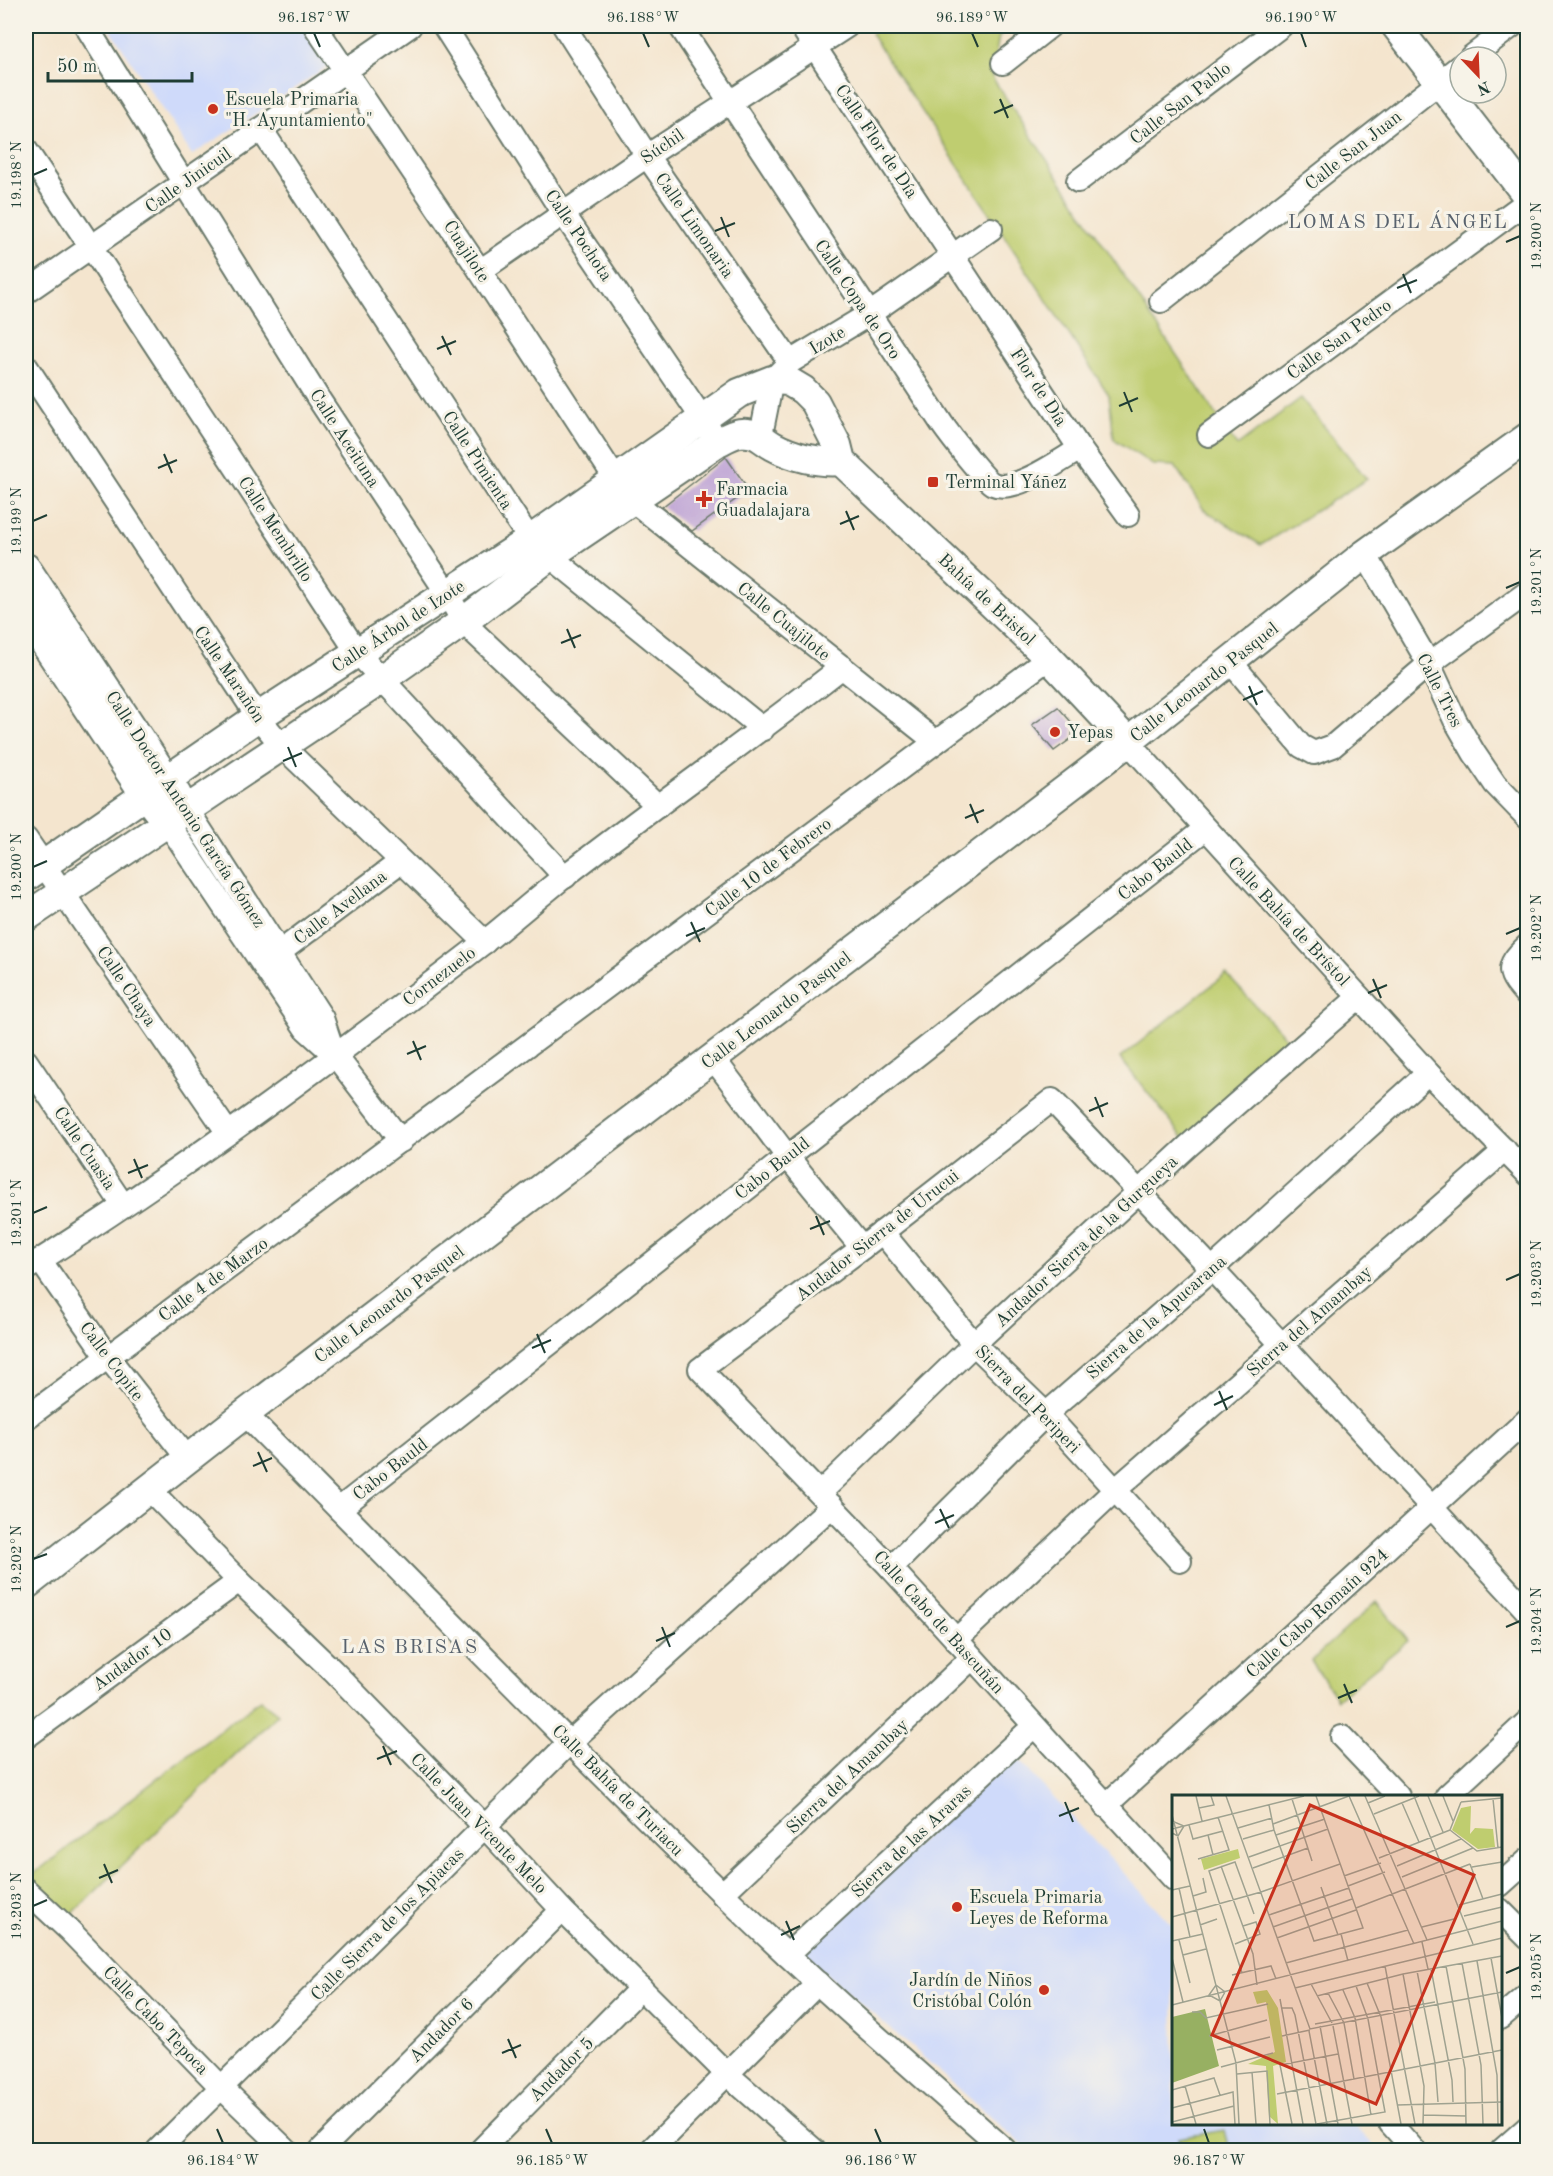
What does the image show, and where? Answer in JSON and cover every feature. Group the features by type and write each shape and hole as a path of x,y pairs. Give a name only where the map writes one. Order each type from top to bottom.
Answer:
{"street":[{"name":"Calle Aceituna","path":"86,26 318,398 463,622 658,806"},
{"name":"Cuajilote","path":"315,26 347,70 624,489"},
{"name":"Calle Jinicuil","path":"26,292 410,26"},
{"name":"Calle Pochota","path":"444,26 563,213 710,430"},
{"name":"Calle Limonaria","path":"564,26 781,371"},
{"name":"Calle Copa de Oro","path":"680,26 951,438 991,484 1007,487 1022,482 1080,449"},
{"name":"Calle Flor de Día","path":"801,26 954,256"},
{"name":"Súchil","path":"480,271 647,156 847,26"},
{"path":"1003,63 1050,26"},
{"name":"Calle San Pablo","path":"1078,181 1281,26"},
{"path":"1396,26 1448,72"},
{"path":"1487,45 1512,26"},
{"name":"Calle San Juan","path":"1161,301 1448,76"},
{"path":"1469,105 1527,199"},
{"name":"Calle Pimienta","path":"261,129 541,547 763,729"},
{"name":"Calle Membrillo","path":"26,150 357,652 565,877"},
{"name":"Calle San Pedro","path":"1209,435 1527,199"},
{"name":"Izote","path":"781,371 868,315 991,230"},
{"name":"Flor de Día","path":"954,256 1080,449 1128,515"},
{"name":"Calle Marañón","path":"26,366 258,717 282,747 484,942"},
{"path":"781,371 760,435 772,445 787,452 824,463 841,461"},
{"name":"Calle Árbol de Izote","path":"34,871 258,717 447,594 541,547 710,430 738,393 781,371"},
{"name":"Bahía de Bristol","path":"781,371 788,381 815,402 837,445 841,461 1049,658 1128,742"},
{"name":"Calle Árbol de Izote","path":"710,430 760,435"},
{"name":"Calle Leonardo Pasquel","path":"26,1585 245,1414 1128,742 1365,554 1527,437"},
{"name":"Calle Cuajilote","path":"624,489 936,742"},
{"name":"Calle Árbol de Izote","path":"26,917 282,747 463,622 541,547"},
{"name":"Calle Tres","path":"1365,554 1429,664 1473,753 1495,784 1527,818"},
{"name":"Calle Doctor Antonio García Gómez","path":"26,568 157,787"},
{"path":"1230,661 1301,746 1314,753 1333,746 1429,664 1527,594"},
{"name":"Calle Doctor Antonio García Gómez","path":"26,615 280,952 322,1018 335,1055"},
{"name":"Calle 10 de Febrero","path":"401,1141 1049,658"},
{"name":"Cornezuelo","path":"33,1265 228,1133 335,1055 842,667"},
{"name":"Calle Bahía de Brístol","path":"1128,742 1428,1073 1527,1174"},
{"name":"Calle Doctor Antonio García Gómez","path":"177,816 306,1029 335,1055 401,1141"},
{"name":"Cabo Bauld","path":"339,1509 1206,830"},
{"name":"Calle Chaya","path":"26,839 34,871 64,892 228,1133"},
{"name":"Calle Avellana","path":"280,952 400,862"},
{"path":"1527,945 1516,955 1511,967 1512,979 1527,997"},
{"name":"Andador Sierra de la Gurgueya","path":"826,1500 974,1344 1187,1147 1359,997"},
{"path":"713,1058 862,1248"},
{"name":"Calle Cuasia","path":"26,1061 123,1205"},
{"name":"Sierra de la Apucarana","path":"891,1568 1046,1414 1212,1269 1428,1073"},
{"name":"Andador Sierra de Urucui","path":"700,1369 862,1248 1052,1100 1139,1192"},
{"name":"Calle 4 de Marzo","path":"26,1418 401,1141"},
{"name":"Sierra del Amambay","path":"956,1640 1114,1491 1505,1150"},
{"path":"1139,1192 1527,1612"},
{"name":"Sierra del Periperi","path":"882,1232 974,1344 1046,1414 1180,1561"},
{"name":"Calle Copite","path":"33,1265 188,1459"},
{"name":"Calle Cabo de Bascuñán","path":"700,1369 891,1568 1172,1878"},
{"name":"Calle Bahía de Turiacu","path":"245,1414 569,1743 722,1894 1005,2151"},
{"name":"Calle Cabo Romaín 924","path":"1106,1806 1527,1419"},
{"name":"Calle Juan Vicente Melo","path":"150,1490 333,1671 485,1827 562,1910 727,2074 814,2151"},
{"name":"Calle Sierra de los Apiacas","path":"158,2151 569,1743 826,1500"},
{"name":"Andador 10","path":"26,1737 240,1581"},
{"name":"Sierra del Amambay","path":"722,1894 972,1658"},
{"path":"1449,1795 1527,1721"},
{"name":"Sierra de las Araras","path":"787,1955 1034,1726"},
{"path":"1342,1737 1396,1795"},
{"path":"1502,1883 1527,1860"},
{"name":"Calle Cabo Tepoca","path":"26,1890 70,1931 286,2151"},
{"name":"Andador 6","path":"321,2151 562,1910"},
{"path":"1502,1912 1527,1938"},
{"path":"651,2151 818,1983"},
{"name":"Andador 5","path":"481,2151 641,1988"},
{"path":"1502,2016 1527,1994"},
{"path":"1391,2125 1414,2151"},
{"path":"1502,2151 1527,2127"}],"shaded area":[{"name":"Escuela Primaria \"H. Ayuntamiento\"","path":"108,26 306,26 333,63 192,155"},
{"path":"1014,1755 1172,1925 1172,2125 1354,2125 1378,2150 1028,2150 800,1952"}],"green space":[{"path":"881,26 1012,26 999,36 992,77 1237,446 1301,398 1367,479 1261,545 1204,510 1175,466 1153,465 1114,439 1109,395 871,34"},
{"path":"1226,974 1295,1048 1186,1141 1120,1058"},
{"path":"1377,1601 1408,1641 1337,1699 1311,1661"},
{"path":"260,1700 278,1714 68,1918 27,1879"},
{"path":"1224,2130 1229,2150 1182,2150 1178,2138"}],"building":[{"name":"Farmacia Guadalajara","path":"726,457 749,490 692,531 662,507"},
{"name":"Yepas","path":"1058,707 1073,724 1072,738 1054,751 1032,725"}],"place":[{"name":"Escuela Primaria \"H. Ayuntamiento\"","path":"213,109"},
{"name":"Terminal Yáñez","path":"933,482"},
{"name":"Farmacia Guadalajara","path":"704,499"},
{"name":"Yepas","path":"1055,732"},
{"name":"Escuela Primaria Leyes de Reforma","path":"957,1907"},
{"name":"Jardín de Niños Cristóbal Colón","path":"1044,1990"}],"district":[{"name":"LOMAS DEL ÁNGEL","path":"1398,221"},
{"name":"LAS BRISAS","path":"410,1646"}]}
